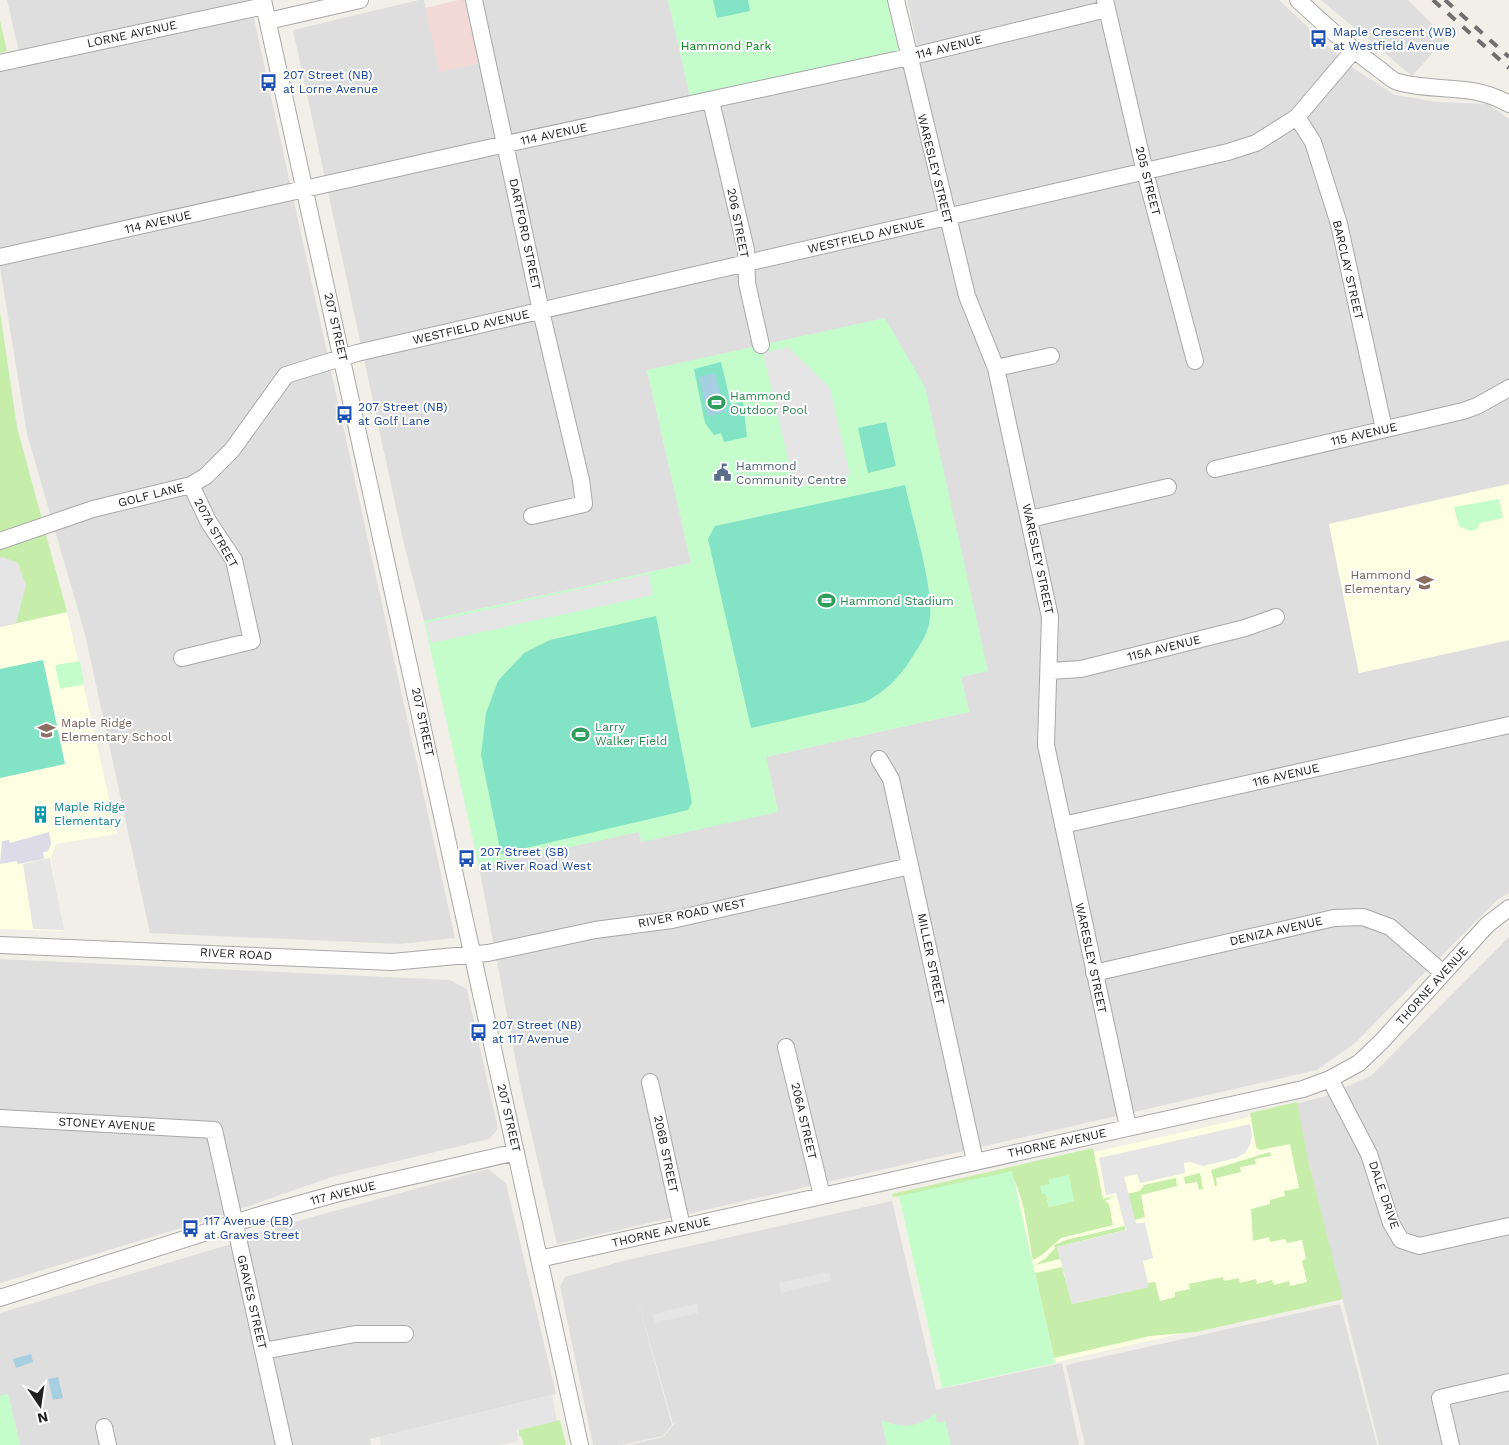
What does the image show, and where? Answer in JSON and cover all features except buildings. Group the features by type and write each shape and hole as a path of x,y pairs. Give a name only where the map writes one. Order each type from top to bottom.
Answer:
{"street":[{"name":"LORNE AVENUE","path":"0,63 265,9 360,0"},
{"name":"DARTFORD STREET","path":"474,0 541,311 581,480 584,504 532,516"},
{"name":"WARESLEY STREET","path":"896,0 908,58 967,296 996,368 1030,519 1050,617 1050,671 1046,746 1128,1128"},
{"path":"1298,0 1353,51 1395,81 1420,86 1478,90 1492,94 1509,104"},
{"name":"114 AVENUE","path":"0,257 506,144 908,58 1106,4"},
{"name":"205 STREET","path":"1106,4 1145,172 1195,362"},
{"name":"207 STREET","path":"265,9 343,357 580,1445"},
{"name":"WESTFIELD AVENUE","path":"343,357 1145,172 1256,143 1296,117 1353,51"},
{"name":"206 STREET","path":"711,101 746,250 747,283 761,345"},
{"name":"BARCLAY STREET","path":"1296,117 1313,142 1339,224 1384,429"},
{"path":"996,368 1051,356"},
{"name":"GOLF LANE","path":"0,540 93,509 191,485 206,476 232,450 286,375 343,357"},
{"name":"115 AVENUE","path":"1215,469 1462,411 1483,403 1509,388"},
{"name":"207A STREET","path":"182,658 252,641 234,560 208,521 191,485"},
{"path":"1030,519 1168,487"},
{"name":"115A AVENUE","path":"1050,671 1081,669 1245,628 1276,617"},
{"name":"116 AVENUE","path":"1063,825 1509,725"},
{"name":"MILLER STREET","path":"879,759 891,779 975,1161"},
{"name":"RIVER ROAD WEST","path":"472,954 595,930 672,920 910,866"},
{"name":"THORNE AVENUE","path":"539,1259 1303,1089 1359,1063 1382,1041 1487,925 1509,908"},
{"name":"DENIZA AVENUE","path":"1094,973 1334,918 1363,917 1390,927 1443,973"},
{"name":"RIVER ROAD","path":"0,945 379,962 472,954"},
{"name":"206A STREET","path":"786,1047 822,1196"},
{"name":"DALE DRIVE","path":"1330,1078 1370,1154 1391,1223 1400,1240 1419,1246 1509,1226"},
{"name":"206B STREET","path":"650,1082 682,1227"},
{"name":"STONEY AVENUE","path":"0,1118 214,1130"},
{"name":"GRAVES STREET","path":"214,1130 284,1445"},
{"name":"117 AVENUE","path":"0,1298 264,1214 339,1193 516,1152"},
{"path":"263,1351 355,1334 405,1334"},
{"path":"1451,1445 1440,1398 1509,1382"},
{"path":"104,1427 108,1445"}],"shaded area":[{"path":"7,0 250,0 455,938 400,944 150,933 85,634 27,434 0,267 0,58 19,52"},
{"path":"424,0 440,71 479,63 464,0 668,0 691,100 899,53 917,45 907,0 1279,0 1347,64 1395,95 1438,102 1488,104 1509,119 1509,484 1329,524 1359,673 1509,640 1509,893 1497,900 1354,1044 1317,1070 557,1244 521,1089 479,867 639,831 641,842 778,811 766,757 969,712 961,677 988,670 647,370 691,563 424,621 403,540 293,30"},
{"path":"464,0 479,63 440,72 425,8"},
{"path":"1321,0 1408,0 1446,38 1412,76"},
{"path":"788,347 830,388 850,475 795,488 763,353"},
{"name":"Hammond Elementary","path":"1509,484 1509,640 1359,673 1329,524"},
{"path":"3,557 18,563 26,585 16,623 0,627 0,558"},
{"path":"648,574 653,595 431,643 426,623"},
{"name":"Maple Ridge Elementary School","path":"67,612 117,834 56,844 51,858 63,931 0,929 0,627"},
{"path":"49,832 51,844 48,851 43,852 44,859 18,864 17,861 0,864 2,841 9,840 10,843"},
{"path":"50,858 64,930 33,929 23,864"},
{"path":"1509,937 1509,1445 1379,1445 1294,1104 1323,1097 1371,1076"},
{"path":"0,959 450,980 467,989 498,1129 489,1139 335,1176 211,1219 0,1283"},
{"path":"1294,1107 1337,1298 942,1388 899,1196"},
{"path":"1250,1124 1252,1136 1250,1145 1245,1153 1236,1158 1203,1166 1190,1162 1184,1163 1185,1173 1140,1183 1137,1174 1124,1177 1136,1223 1145,1223 1153,1258 1143,1261 1149,1287 1072,1304 1057,1247 1126,1230 1116,1193 1106,1195 1099,1158"},
{"path":"488,1169 506,1183 556,1394 370,1439 371,1445 20,1445 8,1395 0,1396 0,1313 228,1245 276,1227"},
{"path":"892,1201 936,1390 1062,1363 1079,1445 628,1445 663,1437 678,1420 673,1424 634,1287 672,1425 663,1436 621,1445 593,1445 560,1286 565,1277 627,1260"},
{"path":"829,1272 831,1281 781,1293 779,1283"},
{"path":"698,1303 698,1313 655,1323 653,1314"},
{"path":"1340,1304 1377,1445 1085,1445 1066,1365"},
{"path":"552,1395 557,1421 517,1430 519,1441 499,1445 381,1445 379,1437"}],"green space":[{"name":"Hammond Park","path":"668,0 887,0 899,53 691,101"},
{"path":"713,0 748,0 750,11 717,18"},
{"path":"0,21 7,51 0,53"},
{"path":"0,312 17,427 67,612 0,627"},
{"path":"885,318 925,387 988,671 961,677 969,712 766,757 778,812 642,842 639,832 479,867 424,621 691,563 647,370"},
{"name":"Hammond Outdoor Pool","path":"721,362 731,404 743,402 747,437 724,442 721,433 714,435 705,423 694,369"},
{"path":"886,422 896,466 868,473 858,428"},
{"name":"Hammond Stadium","path":"905,485 929,594 928,629 916,651 902,672 891,684 865,702 751,728 708,539 715,526"},
{"path":"1499,499 1503,518 1480,523 1477,529 1470,531 1459,526 1454,507"},
{"name":"Larry Walker Field","path":"656,616 692,802 688,810 501,854 481,755 486,713 498,681 524,653 550,640"},
{"path":"43,660 65,764 0,778 0,669"},
{"path":"80,661 84,684 60,689 55,665"},
{"path":"1297,1102 1308,1160 1343,1299 1196,1332 1150,1336 1054,1358 1035,1273 1062,1267 1072,1304 1148,1287 1148,1283 1155,1282 1160,1301 1175,1297 1175,1292 1190,1289 1189,1284 1223,1277 1224,1281 1239,1278 1240,1283 1256,1279 1257,1284 1272,1280 1274,1285 1289,1281 1290,1286 1307,1282 1302,1261 1306,1259 1302,1240 1287,1243 1285,1239 1270,1242 1269,1237 1253,1241 1251,1209 1270,1204 1270,1200 1285,1196 1284,1191 1299,1188 1290,1144 1260,1150 1256,1147 1250,1113"},
{"path":"1093,1148 1103,1199 1115,1196 1105,1201 1109,1204 1113,1225 1061,1238 1042,1255 1033,1260 1022,1202 1015,1181 1010,1175 911,1196 893,1197 892,1194","holes":["1049,1179 1074,1201 1049,1207 1046,1194 1050,1184"]},
{"path":"1270,1152 1271,1156 1255,1159 1256,1164 1240,1167 1241,1172 1216,1178 1217,1186 1215,1186 1211,1170"},
{"path":"1012,1171 1055,1363 942,1388 899,1196"},
{"path":"1200,1173 1203,1189 1199,1190 1197,1182 1185,1184 1184,1177"},
{"path":"1069,1175 1074,1201 1049,1207 1046,1194 1042,1194 1040,1186 1050,1184 1049,1179"},
{"path":"1176,1178 1177,1186 1141,1195 1145,1217 1135,1220 1127,1194 1140,1191 1144,1185"},
{"path":"1125,1226 1125,1230 1057,1247 1060,1259 1035,1265 1046,1258 1055,1248 1054,1245 1066,1240"},
{"path":"8,1394 20,1445 0,1445 0,1396"},
{"path":"935,1414 937,1423 945,1421 951,1445 887,1445 881,1420 888,1423 909,1425 922,1422"},
{"path":"560,1420 566,1445 524,1445 521,1436 519,1436 519,1430"}],"water":[{"path":"715,373 725,412 708,416 699,377"},
{"path":"31,1354 33,1362 16,1368 13,1359"},
{"path":"58,1377 63,1398 53,1400 48,1379"}],"railway":[{"path":"1433,0 1509,68"},
{"path":"1445,0 1509,57"}],"place":[{"name":"Maple Crescent (WB) at Westfield Avenue","path":"1319,39"},
{"name":"207 Street (NB) at Lorne Avenue","path":"269,82"},
{"name":"Hammond Outdoor Pool","path":"716,403"},
{"name":"207 Street (NB) at Golf Lane","path":"344,414"},
{"name":"Hammond Community Centre","path":"722,473"},
{"name":"Hammond Elementary","path":"1425,582"},
{"name":"Hammond Stadium","path":"826,601"},
{"name":"Maple Ridge Elementary School","path":"47,730"},
{"name":"Larry Walker Field","path":"581,734"},
{"name":"Maple Ridge Elementary","path":"40,814"},
{"name":"207 Street (SB) at River Road West","path":"466,859"},
{"name":"207 Street (NB) at 117 Avenue","path":"478,1032"},
{"name":"117 Avenue (EB) at Graves Street","path":"190,1228"}]}
